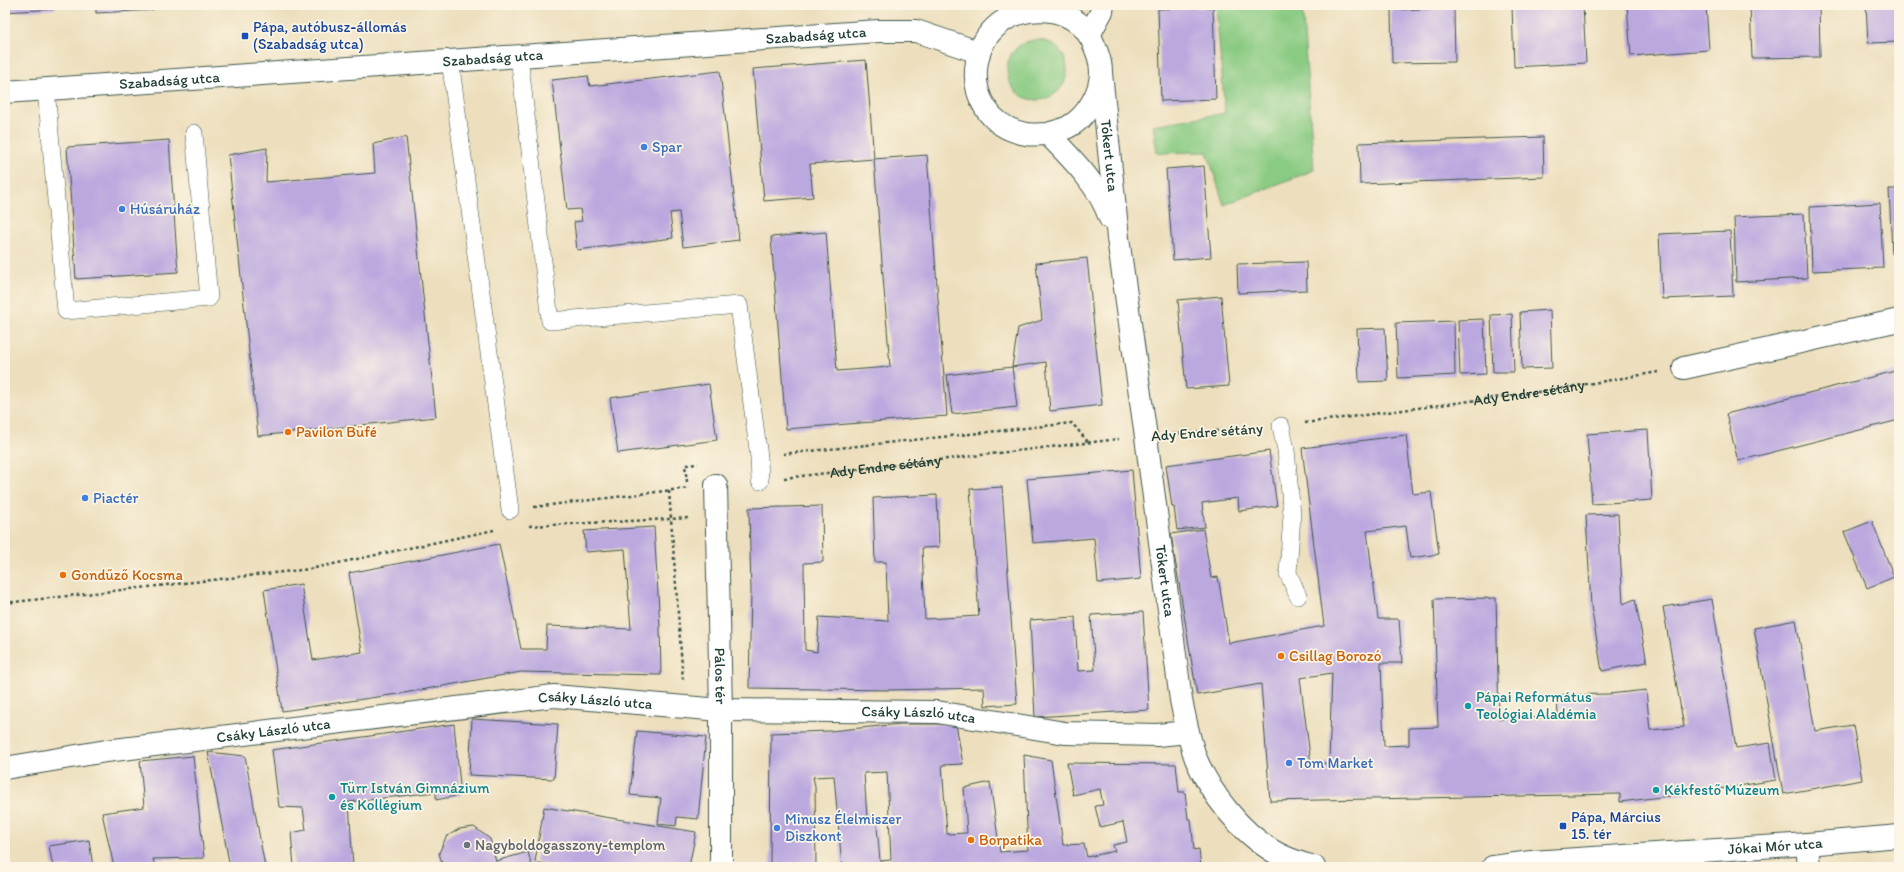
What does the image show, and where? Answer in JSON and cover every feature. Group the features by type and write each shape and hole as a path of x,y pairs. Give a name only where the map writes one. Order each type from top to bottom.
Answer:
{"street":[{"path":"1089,35 1102,11 1103,5"},
{"name":"Tókert utca","path":"1101,73 1096,94 1085,113 1068,127 1048,134 1026,134 1006,127 990,113 979,95 975,74 978,52 987,34 1001,20 1018,12 1038,8 1058,12 1075,21 1089,35 1098,53 1101,73 1118,238 1181,700 1188,732 1196,759 1210,785 1237,821 1272,850 1314,867"},
{"name":"Szabadság utca","path":"5,92 878,31 916,31 978,52"},
{"name":"Tókert utca","path":"1048,134 1093,184 1104,202 1118,238"},
{"path":"1684,368 1899,320"},
{"name":"Pálos tér","path":"716,485 721,710 721,867"},
{"name":"Csáky László utca","path":"5,768 106,751 554,696 721,710 937,712 1065,734 1156,735 1188,732"},
{"name":"Jókai Mór utca","path":"1493,867 1899,836"},
{"path":"1807,844 1809,867"}],"lane":[{"path":"519,56 550,321 739,305 759,457 760,480"},
{"path":"450,60 510,510"},
{"path":"46,89 66,312 209,298 194,133"},
{"path":"1281,426 1286,450 1292,516 1288,573 1298,596"}],"path":[{"name":"Ady Endre sétány","path":"760,480 1088,442 1281,426 1545,391 1684,368"},
{"path":"759,457 1072,423 1088,442"},
{"path":"689,496 685,465 700,464"},
{"path":"510,510 597,498 716,485"},
{"path":"669,491 685,708"},
{"path":"522,527 691,518 690,511"},
{"path":"5,603 310,569 496,530"}],"green space":[{"path":"1216,5 1302,5 1314,170 1224,205 1207,152 1157,153 1153,125 1225,113"},
{"path":"1031,40 1043,40 1059,48 1065,58 1067,70 1065,82 1059,92 1043,100 1031,100 1015,92 1007,76 1007,64 1015,48"}],"building":[{"path":"5,5 55,5 55,9 5,12"},
{"path":"96,5 153,5 153,10 96,13"},
{"path":"1512,5 1583,5 1586,63 1514,67"},
{"path":"1627,5 1706,5 1709,50 1631,56"},
{"path":"1750,5 1819,5 1820,57 1752,58"},
{"path":"1866,5 1899,5 1899,42 1868,43"},
{"path":"1213,7 1216,99 1161,101 1158,9"},
{"path":"1454,8 1455,62 1392,63 1391,10"},
{"path":"866,60 874,159 810,164 813,197 764,201 753,69"},
{"name":"Spar","path":"720,71 739,240 683,247 679,212 670,213 673,238 577,250 574,222 582,221 580,209 567,210 552,80 588,76 590,86"},
{"path":"406,137 436,417 258,436 228,155 267,148 266,182 375,173 373,144"},
{"path":"1543,137 1544,177 1360,184 1359,143"},
{"name":"Húsáruház","path":"169,140 178,272 76,279 67,147"},
{"path":"927,155 947,416 786,429 771,237 826,232 837,371 890,367 874,159"},
{"path":"1204,166 1211,257 1173,260 1166,169"},
{"path":"1889,189 1899,189 1899,254 1892,254"},
{"path":"1880,203 1883,268 1812,271 1810,207"},
{"path":"1804,214 1807,278 1736,282 1734,217"},
{"path":"1730,231 1733,296 1662,299 1659,234"},
{"path":"1087,258 1102,405 1050,411 1046,362 1012,367 1018,328 1042,320 1036,263"},
{"path":"1306,262 1307,290 1238,293 1237,264"},
{"path":"1221,296 1229,386 1186,389 1178,300"},
{"path":"1550,310 1552,368 1522,369 1520,312"},
{"path":"1512,314 1514,372 1493,372 1491,315"},
{"path":"1484,319 1486,374 1460,375 1458,320"},
{"path":"1454,321 1455,375 1398,378 1396,323"},
{"path":"1385,328 1388,381 1359,382 1357,329"},
{"path":"1012,367 1017,407 952,414 947,375"},
{"path":"1899,370 1899,420 1738,461 1726,414"},
{"path":"709,384 717,440 618,453 610,398"},
{"path":"1648,430 1652,500 1592,504 1587,434"},
{"path":"1406,435 1413,494 1431,492 1439,554 1410,558 1406,526 1367,531 1378,619 1399,619 1402,663 1381,663 1384,746 1409,745 1409,728 1438,727 1434,599 1496,598 1499,719 1558,717 1557,695 1609,694 1646,690 1650,730 1684,727 1663,607 1712,599 1736,748 1770,743 1776,780 1694,793 1620,802 1620,794 1270,801 1261,684 1197,695 1171,534 1203,529 1211,578 1218,577 1229,643 1324,626 1302,448","holes":["1332,673 1329,763 1311,764 1300,678"]},
{"path":"1269,451 1277,506 1239,511 1238,498 1202,503 1205,527 1177,530 1166,465"},
{"path":"1132,470 1141,579 1098,583 1094,538 1033,543 1027,479"},
{"path":"1002,487 1017,704 985,706 984,688 890,690 749,688 751,591 749,508 822,506 823,562 804,563 805,650 817,652 819,617 888,621 886,562 875,562 873,498 937,495 939,547 922,548 925,619 979,616 970,489"},
{"path":"1618,514 1623,604 1635,599 1647,662 1602,671 1591,606 1586,515"},
{"path":"1872,521 1894,577 1867,588 1844,532"},
{"path":"654,527 660,627 661,675 521,672 404,693 282,711 264,590 301,584 313,660 362,652 349,573 499,544 521,649 546,649 547,626 631,629 625,549 586,552 584,531"},
{"path":"1143,612 1149,710 1035,717 1030,620 1075,617 1078,671 1095,670 1091,615"},
{"path":"1796,620 1815,731 1853,725 1862,780 1783,794 1754,628"},
{"path":"472,719 558,724 554,779 469,775"},
{"name":"Türr István Gimnázium és Kollégium","path":"454,724 461,795 436,800 436,792 349,802 353,867 294,867 291,833 306,830 303,808 279,807 272,750"},
{"path":"900,724 956,724 963,764 942,765 947,834 967,833 964,788 990,782 1000,852 1028,850 1024,755 1051,760 1063,845 1084,844 1087,857 1115,851 1113,845 1127,842 1123,822 1100,827 1095,806 1103,805 1100,789 1073,795 1067,763 1176,764 1179,792 1185,792 1188,819 1191,819 1194,850 1199,849 1201,867 842,867 834,776 813,777 815,786 816,867 770,867 771,733 830,731","holes":["887,772 891,860 880,861 876,816 867,817 864,773"]},
{"path":"637,731 706,737 698,819 677,817 676,826 658,824 661,798 630,795"},
{"path":"208,752 245,756 265,867 230,867"},
{"path":"193,756 204,858 153,859 155,867 114,867 102,813 144,807 140,761"},
{"path":"544,807 696,832 689,867 560,867 535,862"},
{"name":"Nagyboldogasszony-templom","path":"474,827 490,839 496,861 528,852 532,867 443,867 439,853 446,837 459,829"},
{"path":"89,840 93,867 53,867 49,846"}],"place":[{"name":"Pápa, autóbusz-állomás (Szabadság utca)","path":"245,36"},
{"name":"Spar","path":"644,147"},
{"name":"Húsáruház","path":"122,209"},
{"name":"Pavilon Büfé","path":"288,432"},
{"name":"Piactér","path":"85,498"},
{"name":"Gondűző Kocsma","path":"63,575"},
{"name":"Csillag Borozó","path":"1281,656"},
{"name":"Pápai Református Teológiai Aladémia","path":"1468,706"},
{"name":"Tom Market","path":"1289,763"},
{"name":"Kékfestő Múzeum","path":"1656,790"},
{"name":"Türr István Gimnázium és Kollégium","path":"332,797"},
{"name":"Pápa, Március 15. tér","path":"1563,826"},
{"name":"Minusz Élelmiszer Diszkont","path":"777,828"},
{"name":"Borpatika","path":"971,840"},
{"name":"Nagyboldogasszony-templom","path":"467,845"}]}
